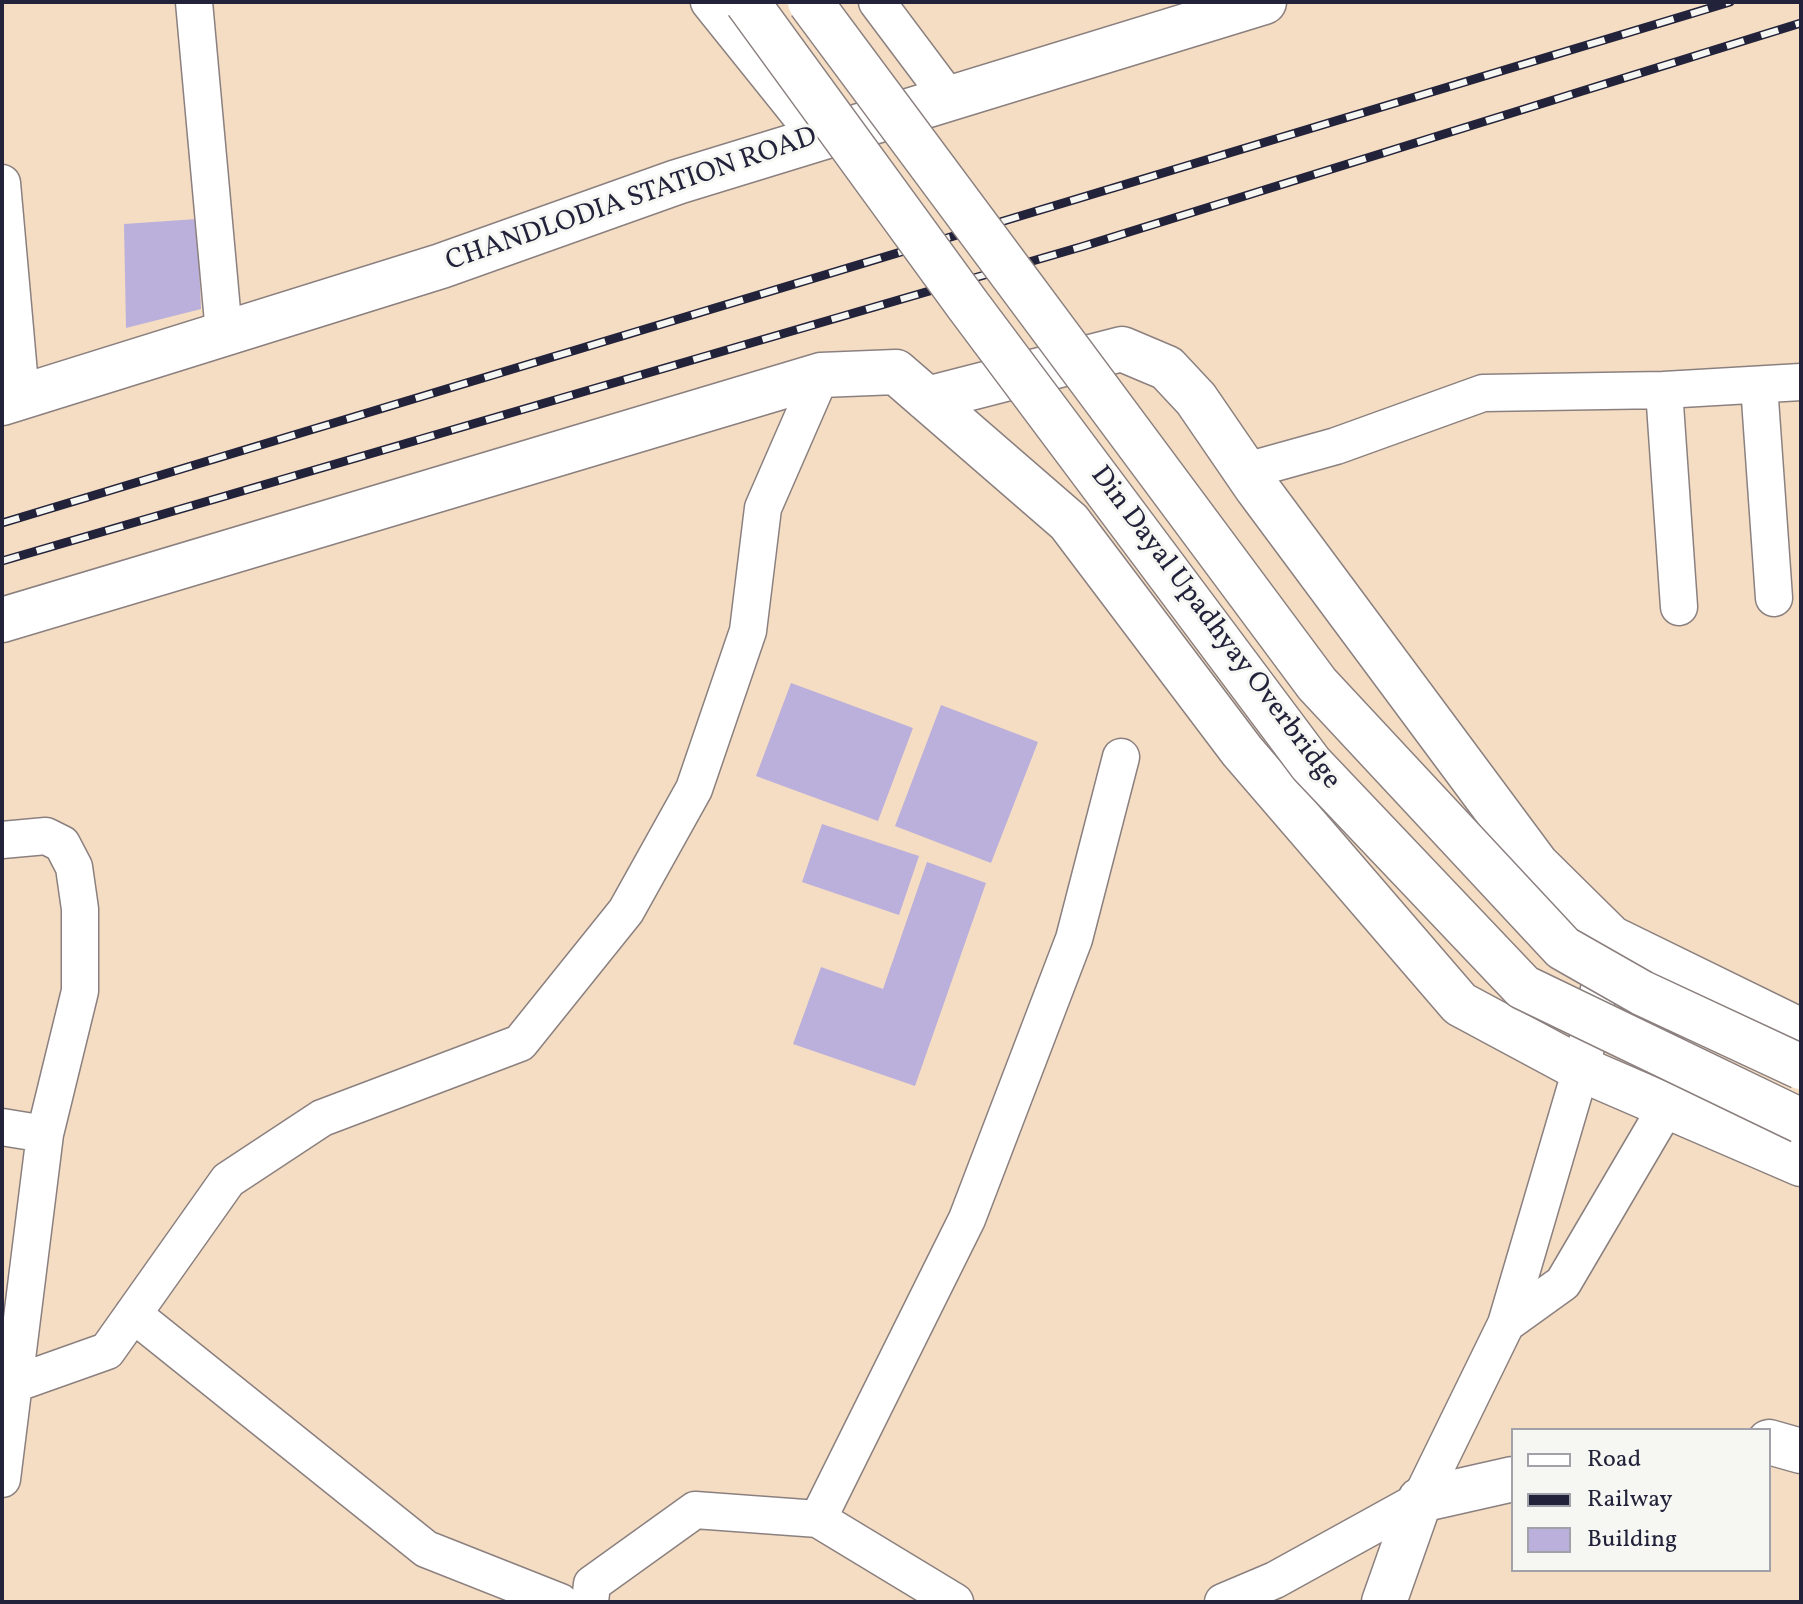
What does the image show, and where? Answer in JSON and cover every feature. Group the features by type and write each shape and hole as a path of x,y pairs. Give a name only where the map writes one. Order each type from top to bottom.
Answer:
{"street":[{"path":"194,2 224,333"},
{"path":"709,2 819,139"},
{"name":"Din Dayal Upadhyay Overbridge","path":"747,2 967,304 1311,764 1523,987 1801,1121"},
{"name":"Din Dayal Upadhyay Overbridge","path":"810,2 1317,684 1563,948 1642,993 1801,1067"},
{"path":"877,2 949,98"},
{"name":"CHANDLODIA STATION ROAD","path":"12,400 441,266 677,182 1264,2"},
{"path":"2,183 12,400"},
{"path":"927,399 1122,349 1167,368 1196,399 1537,865 1611,938 1801,1031"},
{"path":"2,620 821,375 896,372 1069,522 1242,751 1460,1004 1581,1069 1801,1164"},
{"path":"8,1383 107,1351 228,1180 322,1118 520,1043 626,911 694,789 748,631 763,508 821,375"},
{"path":"1246,471 1336,446 1483,393 1664,390 1801,382"},
{"path":"1759,385 1774,598"},
{"path":"1664,390 1679,607"},
{"path":"818,1519 967,1219 1074,939 1121,757"},
{"path":"2,840 46,836 62,844 74,867 80,909 80,991 45,1134 8,1383 2,1479"},
{"path":"1384,1602 1420,1500 1506,1324 1581,1069 1611,938"},
{"path":"1506,1324 1563,1283 1667,1106"},
{"path":"2,1127 45,1134"},
{"path":"133,1314 426,1549 560,1602"},
{"path":"1771,1443 1801,1451"},
{"path":"1223,1602 1275,1580 1420,1500 1511,1479"},
{"path":"590,1602 592,1584 695,1510 818,1519 955,1602"}],"building":[{"path":"197,219 201,309 126,328 124,224"},
{"path":"791,683 913,728 878,821 756,776"},
{"path":"941,705 1038,742 991,863 895,826"},
{"path":"822,824 919,856 899,915 802,882"},
{"path":"927,862 986,883 915,1086 793,1044 821,967 883,989"}],"railway":[{"path":"2,523 1730,2"},
{"path":"2,561 1084,246 1801,23"}]}
